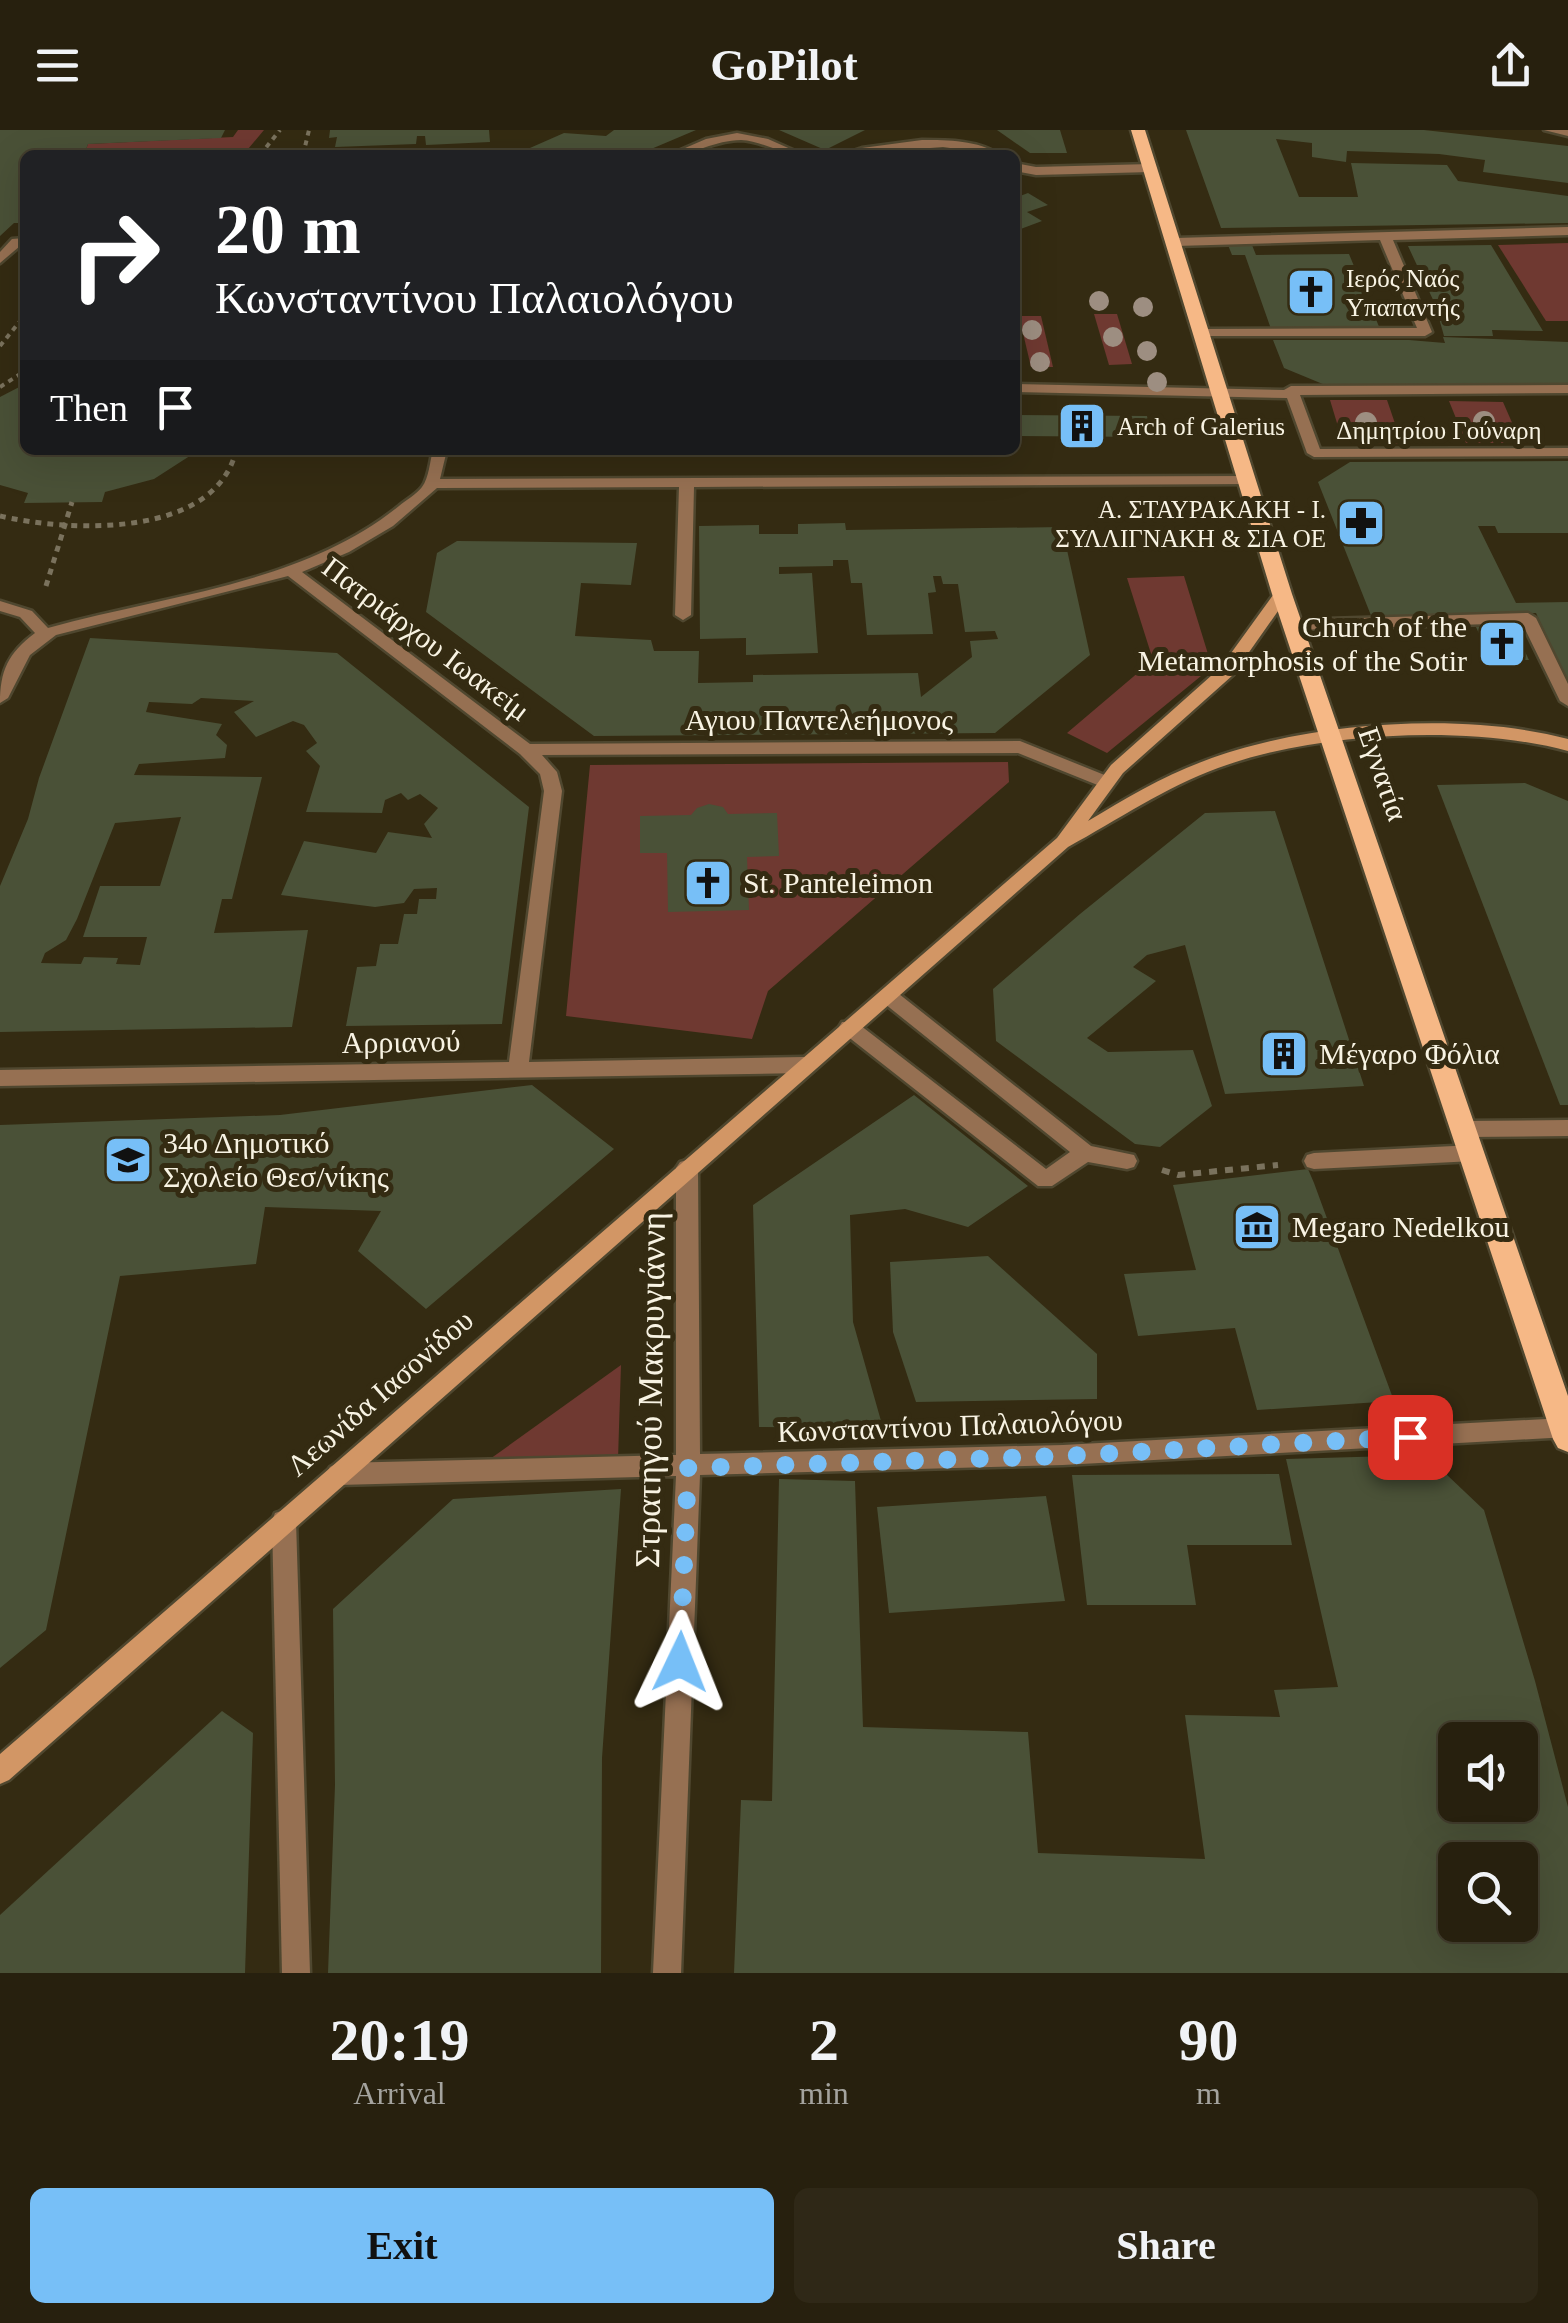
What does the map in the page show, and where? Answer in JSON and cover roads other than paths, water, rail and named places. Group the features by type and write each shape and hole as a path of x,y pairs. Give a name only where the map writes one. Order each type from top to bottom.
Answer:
{"main road":[{"name":"Εγνατία","path":"1138,130 1176,242 1282,594 1564,1422"},
{"path":"1062,843 1106,782 1228,671 1282,594"},
{"path":"1062,843 1213,764 1250,752 1334,738 1496,729 1531,733 1568,745"},
{"name":"Λεωνίδα Ιασονίδου","path":"0,1771 1062,843"}],"street":[{"path":"1550,130 1568,132"},
{"path":"690,150 736,133 787,150"},
{"path":"872,150 964,146 977,150"},
{"path":"1020,168 1036,171 1151,168"},
{"path":"1176,242 1568,231"},
{"path":"1203,333 1425,332 1385,237"},
{"path":"0,260 20,242"},
{"name":"Δημητρίου Γούναρη","path":"1020,388 1293,394"},
{"name":"Δημητρίου Γούναρη","path":"1568,389 1291,390 1314,453 1568,452"},
{"path":"432,484 439,455"},
{"path":"0,698 20,656 45,634 293,572 366,534 432,484 1248,480"},
{"path":"684,615 687,484"},
{"name":"Πατριάρχου Ιωακείμ","path":"293,572 526,750 548,772 553,792 518,1070"},
{"path":"0,606 26,614 45,634"},
{"path":"1294,626 1528,618 1568,701"},
{"name":"Αγιου Παντελεήμονος","path":"526,750 1020,746 1106,782"},
{"path":"887,995 1085,1153 1128,1161"},
{"path":"849,1027 1045,1180 1085,1153"},
{"name":"Αρριανού","path":"0,1078 804,1065"},
{"path":"1314,1161 1568,1128"},
{"name":"Στρατηγού Μακρυγιάννη","path":"667,1973 688,1468 687,1168"},
{"name":"Κωνσταντίνου Παλαιολόγου","path":"338,1474 1063,1456 1564,1422"},
{"path":"284,1521 296,1973"}],"place":[{"name":"Ιερός Ναός Υπαπαντής","path":"1311,292"},
{"name":"Arch of Galerius","path":"1082,426"},
{"name":"Α. ΣΤΑΥΡΑΚΑΚΗ - Ι. ΣΥΛΛΙΓΝΑΚΗ & ΣΙΑ ΟΕ","path":"1361,523"},
{"name":"Church of the Metamorphosis of the Sotir","path":"1502,644"},
{"name":"St. Panteleimon","path":"708,883"},
{"name":"Μέγαρο Φόλια","path":"1284,1054"},
{"name":"34ο Δημοτικό Σχολείο Θεσ/νίκης","path":"128,1160"},
{"name":"Megaro Nedelkou","path":"1257,1227"}]}
